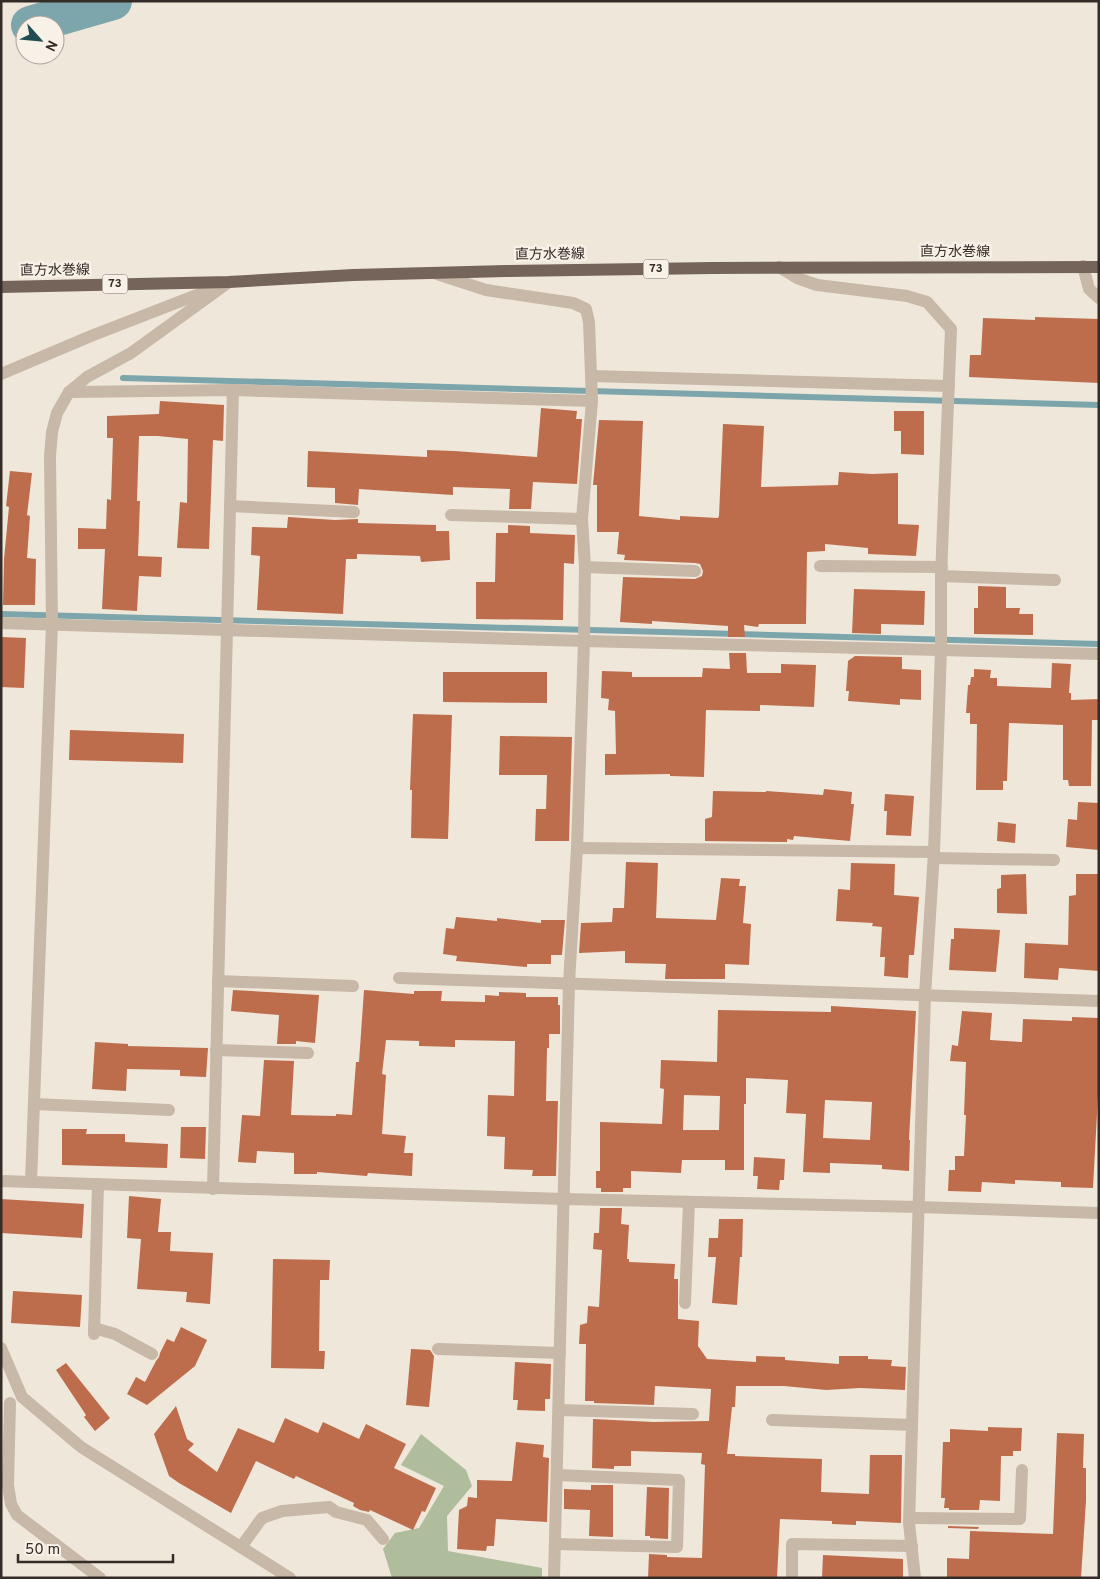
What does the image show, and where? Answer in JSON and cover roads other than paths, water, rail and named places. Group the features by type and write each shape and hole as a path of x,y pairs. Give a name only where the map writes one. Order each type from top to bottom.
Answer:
{"main road":[{"name":"直方水巻線","path":"1,287 229,282 353,275 432,273 779,267 1099,266"}],"street":[{"path":"1083,266 1089,289 1099,298"},
{"path":"779,267 797,278 817,285 907,296 928,302 951,329 941,572 941,643 934,855 924,994 910,1518 915,1578"},
{"path":"432,273 486,290 573,303 586,309 589,322 592,390 582,519 585,567 584,634 577,848 569,983 554,1578"},
{"path":"1,374 91,336 229,282"},
{"path":"31,1182 52,618 50,456 52,432 57,413 69,392 87,377 132,353 229,282"},
{"path":"213,1189 233,390"},
{"path":"69,392 592,390 949,396"},
{"path":"230,506 354,512"},
{"path":"451,515 582,519"},
{"path":"820,566 1055,580"},
{"path":"585,567 695,571"},
{"path":"1,623 52,618 941,643 1099,654"},
{"path":"577,848 934,855 1054,860"},
{"path":"399,978 1099,1001"},
{"path":"218,981 353,986"},
{"path":"216,1050 308,1053"},
{"path":"34,1104 169,1110"},
{"path":"1,1181 564,1199 1099,1212"},
{"path":"98,1184 94,1331 115,1334 152,1354"},
{"path":"685,1303 689,1202"},
{"path":"1,1348 22,1396 81,1447 290,1578"},
{"path":"438,1349 560,1353"},
{"path":"22,1396 6,1405 8,1485 11,1504 16,1515 100,1578"},
{"path":"559,1410 693,1414"},
{"path":"772,1420 912,1425"},
{"path":"910,1518 1020,1519 1022,1470"},
{"path":"555,1544 677,1547 678,1528 679,1480 557,1475"},
{"path":"240,1547 262,1518 282,1511 329,1507 336,1512 367,1520 382,1539"},
{"path":"792,1578 792,1544 912,1546"}],"waterway":[{"path":"65,15 113,1"},
{"path":"123,378 1099,405"},
{"path":"1,614 1099,644"}]}
